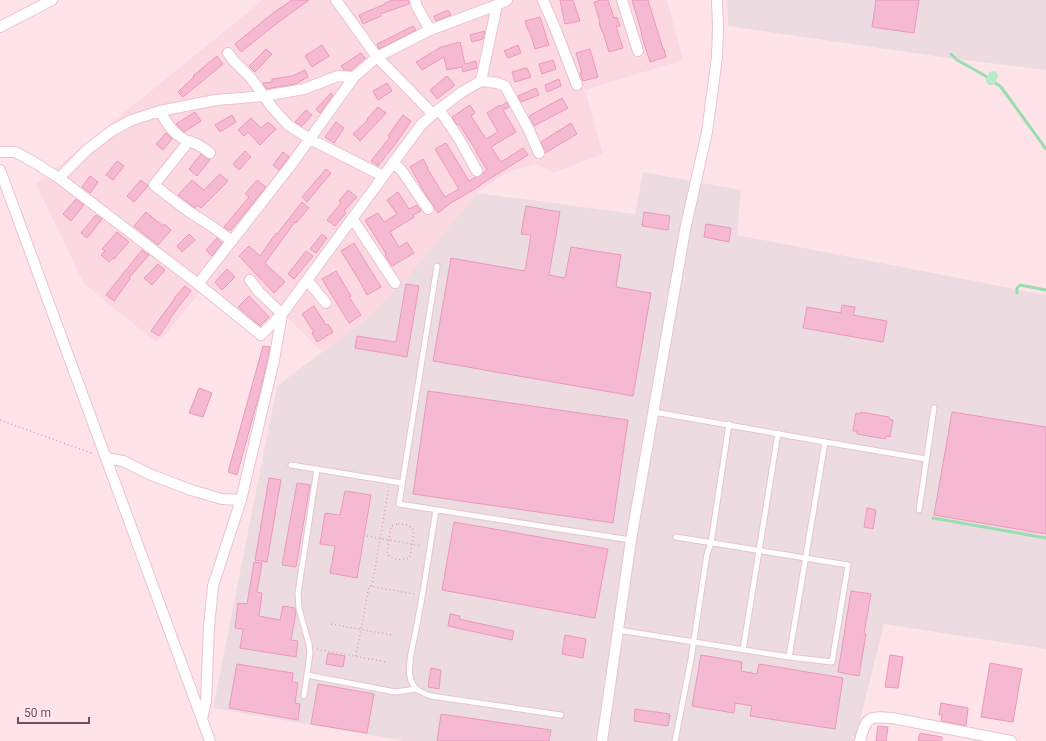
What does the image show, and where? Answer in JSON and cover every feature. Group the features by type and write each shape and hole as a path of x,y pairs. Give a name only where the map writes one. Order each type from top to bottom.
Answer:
{"street":[{"path":"0,27 52,0"},
{"path":"336,0 377,57 436,112 459,139 477,171"},
{"path":"415,0 417,7 430,30"},
{"path":"198,284 291,165 354,77 377,57 430,30 507,0"},
{"path":"544,0 577,85"},
{"path":"622,0 638,51"},
{"path":"602,741 632,540 685,230 707,132 717,57 717,0"},
{"path":"481,82 497,5"},
{"path":"228,52 233,60 251,78 271,106 288,125 310,139 383,176"},
{"path":"59,178 88,148 113,130 132,120 160,111 216,100 264,96 304,89 338,76 354,77"},
{"path":"0,152 15,152 59,178 198,284 261,335 282,314 421,125 462,92 481,82 497,83 505,86 529,130 539,154"},
{"path":"160,111 164,120 182,139 201,146 210,153"},
{"path":"189,141 154,185 188,211 232,241"},
{"path":"393,162 402,171 428,209"},
{"path":"0,170 210,741"},
{"path":"352,218 395,283"},
{"path":"250,280 259,292 282,314"},
{"path":"307,280 326,302"},
{"path":"202,719 206,701 209,626 214,586 241,500 274,360 282,314"},
{"path":"106,458 123,461 149,474 191,490 222,499 241,500"},
{"path":"860,741 866,722 870,718 877,717 892,718 1011,741"}],"lane":[{"path":"437,266 399,504 632,540"},
{"path":"918,510 934,408"},
{"path":"654,412 926,459"},
{"path":"676,741 691,659 707,554 711,543 729,424"},
{"path":"743,650 778,433"},
{"path":"789,657 825,442"},
{"path":"291,465 402,483"},
{"path":"304,696 310,653 298,600 317,469"},
{"path":"436,510 409,667 410,677 414,687 431,696 561,715"},
{"path":"618,630 789,657 832,662 848,565 676,537"},
{"path":"307,675 395,692 417,689"}],"path":[{"path":"0,420 106,458"},
{"path":"372,587 390,481"},
{"path":"398,524 408,525 414,530 412,544 410,558 392,558 387,554 391,526 398,524"},
{"path":"368,536 430,548"},
{"path":"356,656 369,586 422,596"},
{"path":"331,624 393,635"},
{"path":"309,647 386,662"}],"shaded area":[{"path":"263,0 667,0 683,60 585,90 603,154 553,173 537,164 504,173 477,193 404,281 366,319 322,352 288,318 261,340 200,292 166,334 156,342 84,284 36,184"},
{"path":"727,0 1046,0 1046,70 949,58 728,26"},
{"path":"643,172 741,190 737,235 1046,295 1046,649 884,624 855,741 404,741 213,708 277,386 366,319 404,281 477,193 635,214"}],"building":[{"path":"292,0 309,0 241,52 235,44 273,13"},
{"path":"393,0 409,0 409,4 380,14 381,16 363,24 359,15"},
{"path":"560,0 573,0 580,21 565,24"},
{"path":"608,0 614,18 617,17 620,26 616,27 623,48 609,52 594,2"},
{"path":"632,0 648,0 666,57 650,62"},
{"path":"876,0 919,0 914,33 872,27"},
{"path":"448,10 451,15 436,21 434,16"},
{"path":"540,17 549,45 535,49 525,21"},
{"path":"413,26 416,30 379,49 377,44"},
{"path":"485,31 483,39 472,42 470,35"},
{"path":"460,42 465,64 476,61 477,68 463,72 462,67 447,70 444,57 422,70 416,62 441,47"},
{"path":"322,45 329,56 312,67 305,56"},
{"path":"518,45 521,53 508,58 504,51"},
{"path":"266,49 272,54 255,72 249,66"},
{"path":"590,49 598,77 583,81 576,53"},
{"path":"361,53 365,58 351,70 344,70 341,66"},
{"path":"217,56 223,64 183,97 178,92 194,77 193,76"},
{"path":"553,60 556,69 542,74 539,64"},
{"path":"527,68 531,77 515,82 512,72"},
{"path":"305,70 308,77 295,84 267,89 263,84 272,82 272,79 292,76"},
{"path":"447,76 455,85 437,99 430,90"},
{"path":"559,79 561,86 547,92 545,85"},
{"path":"387,83 392,91 378,100 373,91"},
{"path":"536,88 539,95 521,102 518,96"},
{"path":"331,93 333,95 320,113 316,109"},
{"path":"562,98 568,108 534,126 529,116"},
{"path":"507,102 509,107 503,110 516,132 491,147 501,162 523,148 528,155 451,203 438,213 410,167 423,159 445,197 459,189 435,149 446,143 469,181 480,176 487,170 459,124 457,125 452,117 470,105 475,113 471,116 486,139 498,132 487,113"},
{"path":"378,107 386,113 360,141 353,134 368,120 367,119"},
{"path":"306,110 312,115 302,126 295,122"},
{"path":"195,112 201,121 184,132 176,124"},
{"path":"232,115 236,122 220,132 215,125"},
{"path":"403,115 411,121 378,166 371,161 390,137 388,136"},
{"path":"251,118 261,128 268,122 276,129 260,145 248,132 244,136 238,130"},
{"path":"336,122 344,128 334,143 325,137"},
{"path":"571,123 577,134 545,153 541,142"},
{"path":"166,133 172,139 163,150 156,144"},
{"path":"245,151 251,157 239,170 233,164"},
{"path":"283,152 289,157 279,170 273,165"},
{"path":"201,154 210,160 197,176 189,169"},
{"path":"117,161 124,166 113,180 106,175"},
{"path":"326,169 331,173 307,202 302,197"},
{"path":"220,174 228,181 201,208 197,205 195,208 178,195 192,180 204,190"},
{"path":"90,176 98,182 90,193 82,187"},
{"path":"141,180 148,186 134,202 127,196"},
{"path":"257,180 266,187 231,230 228,230 224,227 249,197 245,194"},
{"path":"348,190 357,197 344,211 346,213 335,226 327,220 341,203 339,201"},
{"path":"398,192 409,209 417,205 421,211 390,232 399,247 407,242 414,253 392,266 365,220 378,213 384,222 397,214 387,200"},
{"path":"76,199 84,205 71,221 63,214"},
{"path":"302,202 309,208 296,223 295,222 265,263 285,282 274,293 239,256 249,246 260,256 276,233 277,234"},
{"path":"526,206 560,212 549,275 565,278 571,247 621,255 616,287 651,293 633,396 433,361 451,258 525,271 531,235 521,234"},
{"path":"146,212 163,226 164,224 171,230 158,245 134,226"},
{"path":"644,212 670,216 668,230 642,226"},
{"path":"96,215 102,219 87,238 81,233"},
{"path":"706,224 731,228 729,242 704,237"},
{"path":"117,232 129,242 114,259 113,258 109,262 101,255 105,251 102,249"},
{"path":"189,234 195,240 182,252 177,246"},
{"path":"322,234 327,238 316,253 310,249"},
{"path":"217,238 222,243 212,256 206,250"},
{"path":"354,243 381,287 367,295 341,251"},
{"path":"142,250 149,255 129,278 130,279 114,301 106,295"},
{"path":"306,251 313,256 294,279 288,274"},
{"path":"158,264 165,270 152,285 144,278"},
{"path":"227,269 235,277 222,290 215,282"},
{"path":"336,271 351,296 349,297 361,315 349,323 322,279"},
{"path":"406,284 419,286 407,357 355,348 357,336 396,342"},
{"path":"185,286 191,291 159,336 151,331 174,298"},
{"path":"249,296 269,317 260,326 238,307"},
{"path":"842,305 855,307 853,315 887,321 883,342 803,328 807,307 841,313"},
{"path":"314,306 326,325 328,324 333,332 317,342 312,333 314,332 302,314"},
{"path":"263,346 270,347 268,359 237,475 228,472"},
{"path":"199,388 212,393 203,417 189,413"},
{"path":"428,391 628,420 613,523 413,494"},
{"path":"861,412 889,417 889,419 893,420 890,437 886,436 885,439 857,434 857,431 853,431 856,413 860,414"},
{"path":"952,412 1046,427 1046,534 934,515"},
{"path":"269,478 281,480 267,562 255,560"},
{"path":"297,483 310,485 296,567 282,565"},
{"path":"345,491 371,495 357,578 330,573 335,546 320,544 325,513 340,515"},
{"path":"867,508 876,510 873,529 864,527"},
{"path":"454,522 608,549 595,618 442,590"},
{"path":"254,562 262,563 257,592 262,593 259,616 280,620 283,606 295,608 296,612 291,640 298,641 296,657 240,648 243,629 235,628 238,603 247,604"},
{"path":"851,591 871,594 859,676 838,672"},
{"path":"450,614 460,616 459,619 514,631 512,640 448,626"},
{"path":"565,635 586,639 583,658 562,654"},
{"path":"328,653 345,656 343,667 326,664"},
{"path":"701,655 742,662 741,671 757,674 759,664 843,678 835,729 750,716 752,706 735,703 734,713 692,706"},
{"path":"890,655 903,657 898,688 885,687"},
{"path":"990,663 1022,669 1013,722 981,717"},
{"path":"237,664 293,673 292,682 298,683 295,703 300,704 298,720 229,708"},
{"path":"431,668 441,670 439,689 428,687"},
{"path":"318,684 374,694 367,733 311,724"},
{"path":"941,703 968,708 966,726 941,721 942,715 939,715"},
{"path":"635,709 670,714 668,726 634,721"},
{"path":"441,714 551,730 549,741 437,741"},
{"path":"878,726 888,727 886,741 876,741"},
{"path":"920,733 942,737 942,741 918,741"}],"waterway":[{"path":"951,54 957,60 984,75 1001,87 1046,149"},
{"path":"991,80 993,76"},
{"path":"1017,293 1017,288 1020,285 1046,290"},
{"path":"933,518 1046,538"}]}
